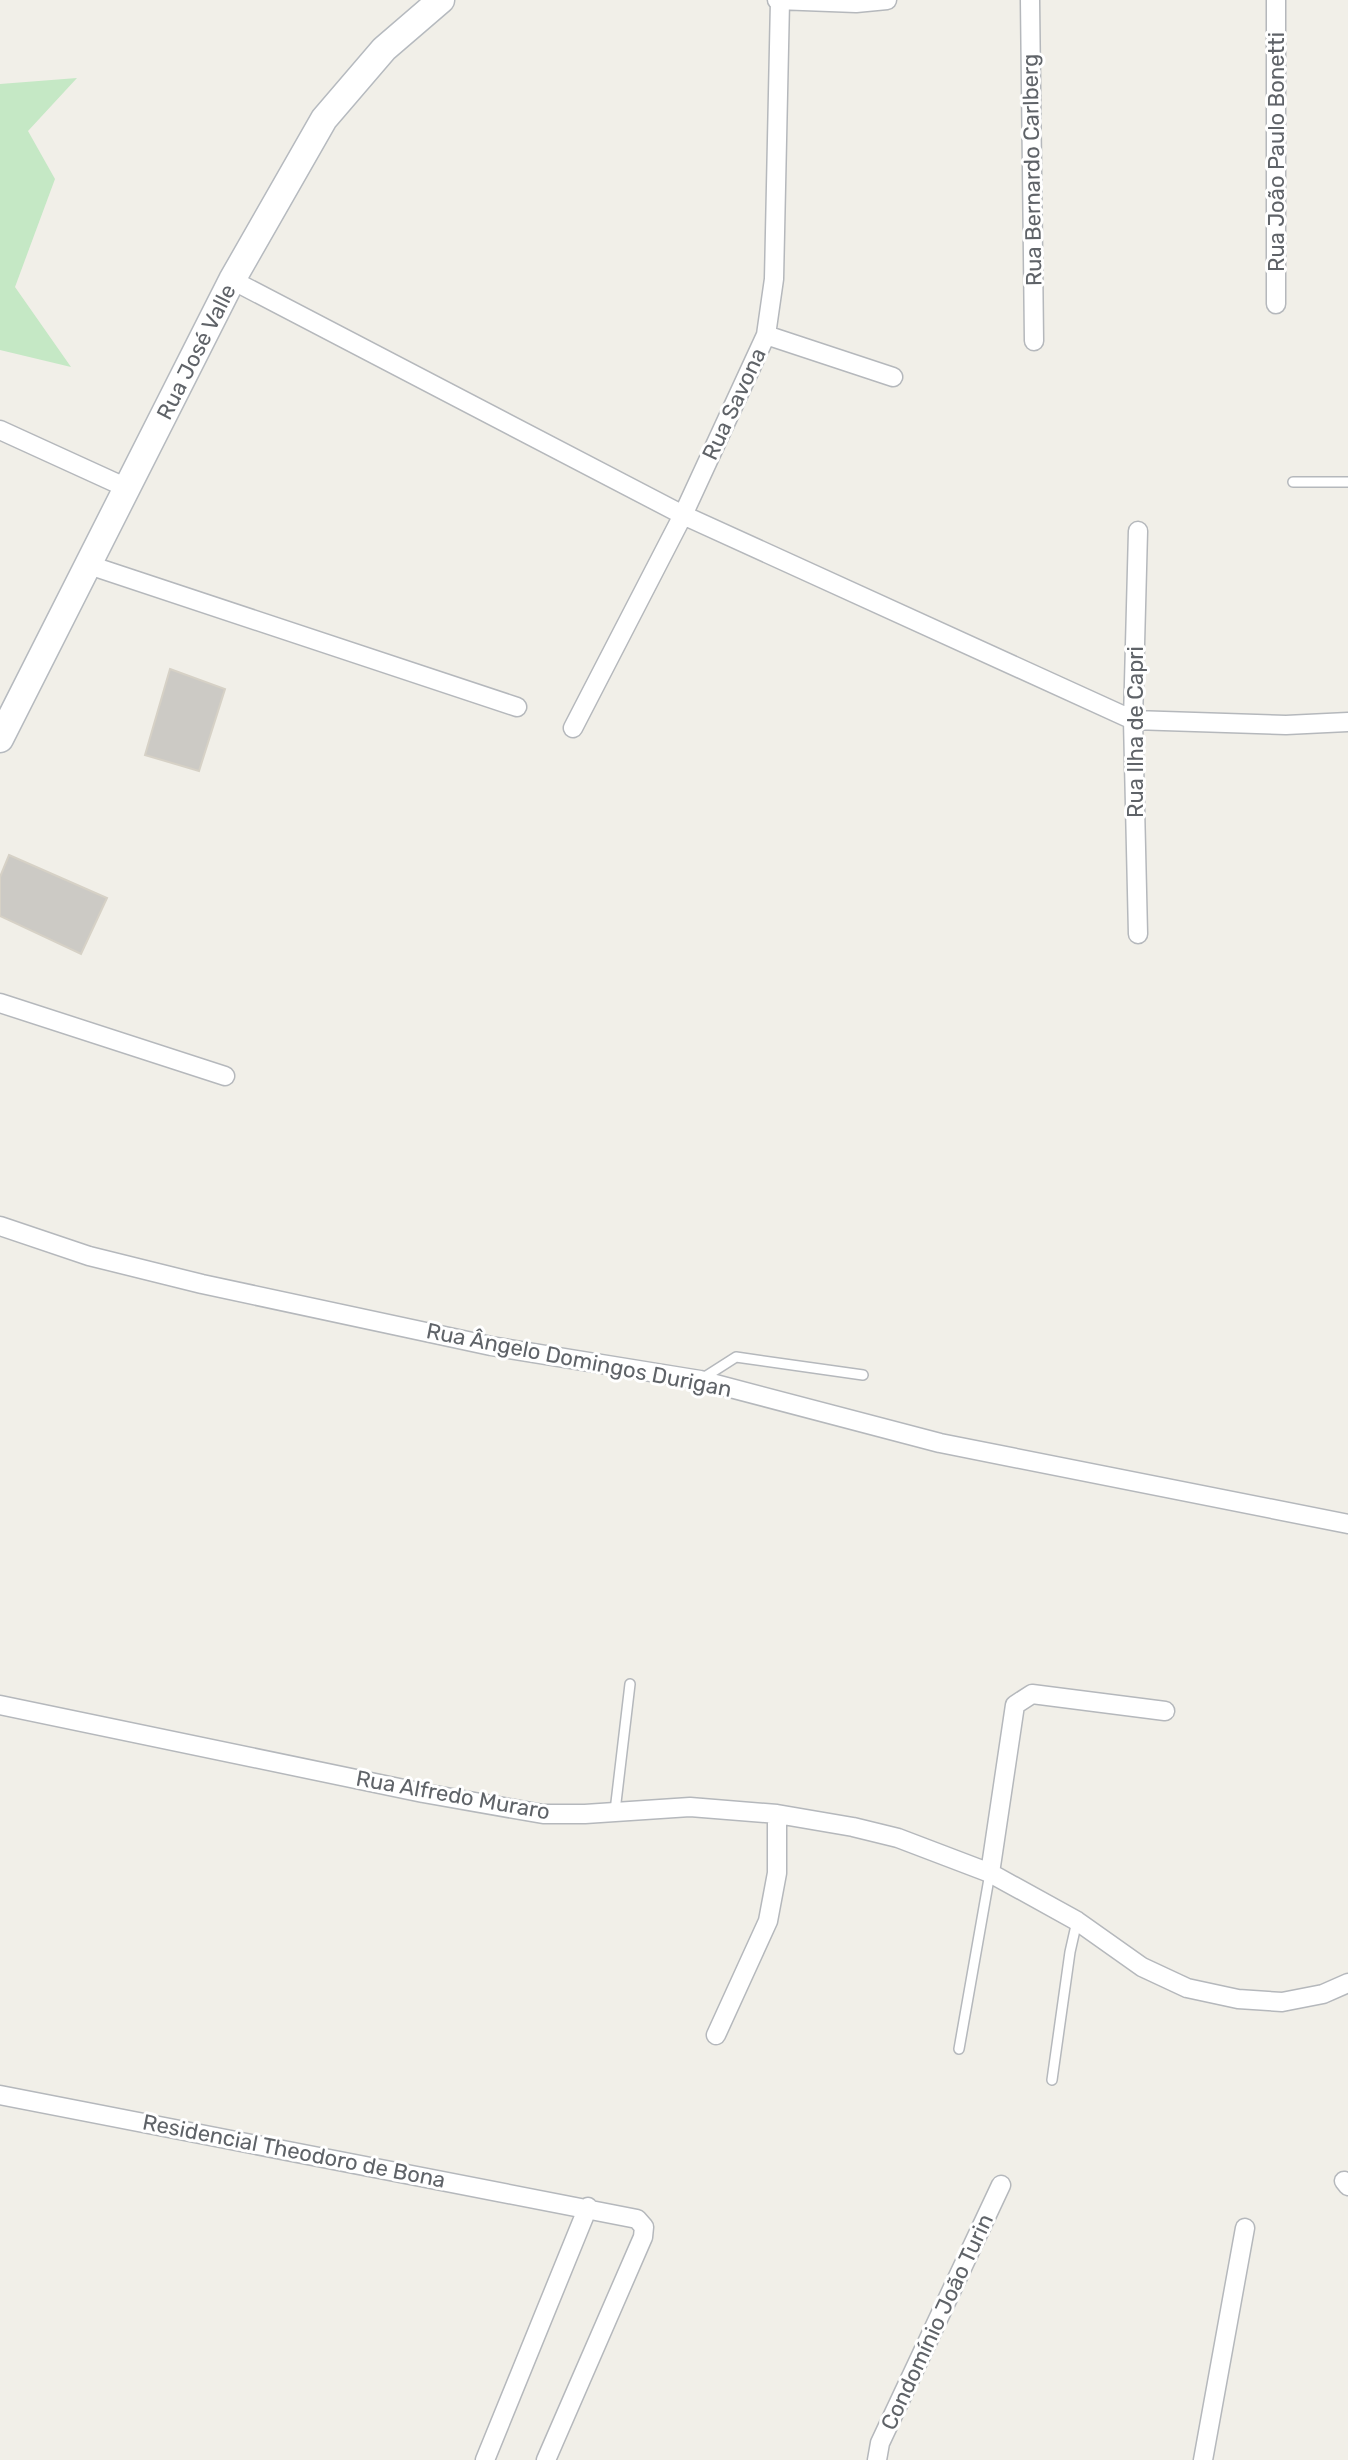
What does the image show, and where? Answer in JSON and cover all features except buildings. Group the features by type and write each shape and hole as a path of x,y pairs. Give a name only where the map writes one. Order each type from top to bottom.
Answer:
{"street":[{"name":"Rua José Valle","path":"0,739 232,280 324,119 384,49 441,0"},
{"path":"778,1 856,3 887,0"},
{"name":"Rua Bernardo Carlberg","path":"1030,0 1034,341"},
{"name":"Rua João Paulo Bonetti","path":"1276,0 1276,304"},
{"name":"Rua Savona","path":"573,728 683,515 766,335 774,279 778,1"},
{"path":"232,280 683,515 1133,720 1286,725 1348,722"},
{"path":"766,335 893,377"},
{"path":"0,430 127,488"},
{"name":"Rua Ilha de Capri","path":"1138,531 1133,720 1138,934"},
{"path":"89,565 517,707"},
{"path":"0,1003 225,1076"},
{"name":"Rua Ângelo Domingos Durigan","path":"0,1226 89,1256 202,1284 491,1346 700,1380 940,1443 1348,1524"},
{"path":"990,1873 1015,1705 1032,1694 1165,1711"},
{"name":"Rua Alfredo Muraro","path":"0,1705 423,1793 543,1814 690,1807 777,1814 853,1827 898,1838 990,1873 1077,1921 1142,1967 1187,1988 1238,1999 1282,2002 1323,1994 1348,1983"},
{"path":"716,2035 768,1921 777,1873 777,1814"},
{"name":"Residencial Theodoro de Bona","path":"0,2095 588,2207 637,2219 644,2227 643,2237 546,2460"},
{"name":"Condomínio João Turin","path":"877,2460 880,2443 1001,2185"},
{"path":"485,2460 588,2207"},
{"path":"1203,2460 1245,2228"}],"lane":[{"path":"1293,482 1348,482"},
{"path":"700,1380 736,1357 863,1375"},
{"path":"615,1811 630,1684"},
{"path":"959,2049 990,1873"},
{"path":"1052,2080 1077,1921"}],"green space":[{"path":"77,78 28,131 55,179 15,287 71,367 0,350 0,84"}]}
